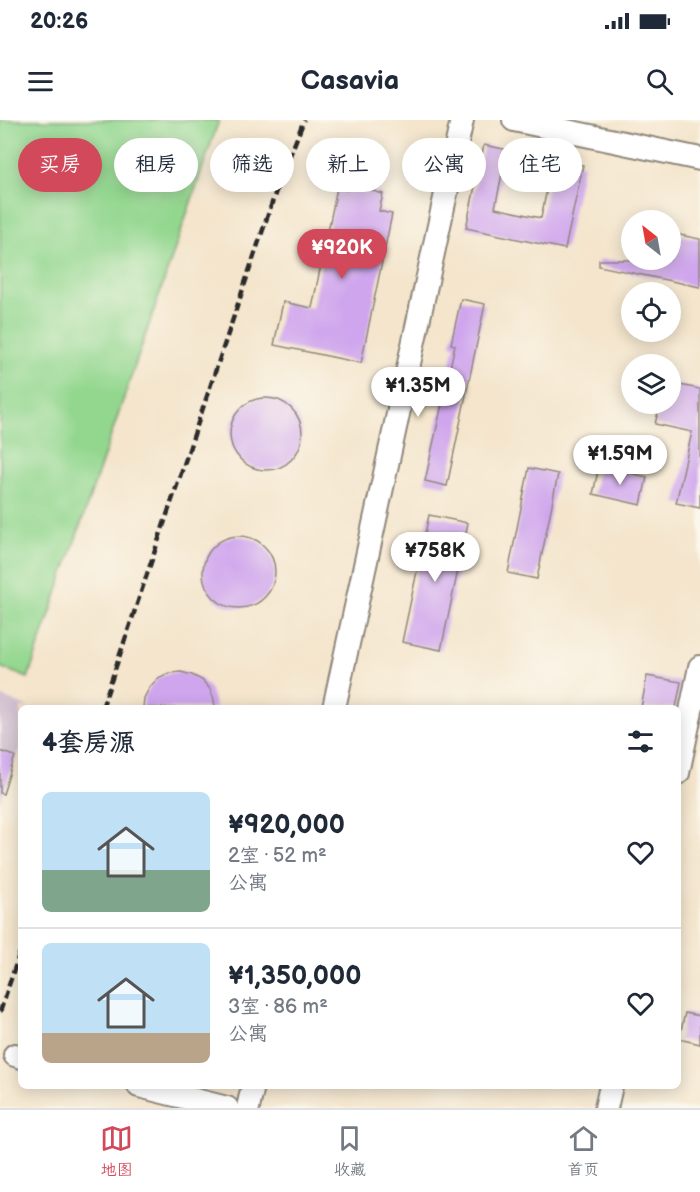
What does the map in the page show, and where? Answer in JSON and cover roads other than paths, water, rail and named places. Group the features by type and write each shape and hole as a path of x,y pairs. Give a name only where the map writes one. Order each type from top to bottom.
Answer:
{"street":[{"path":"335,705 462,120"},
{"path":"514,120 700,159"},
{"path":"681,758 700,667"},
{"path":"151,1089 227,1108"},
{"path":"248,1108 252,1089"},
{"path":"606,1108 610,1089"}],"railway":[{"path":"103,705 277,188 304,120"},
{"path":"0,1012 18,958"}]}
